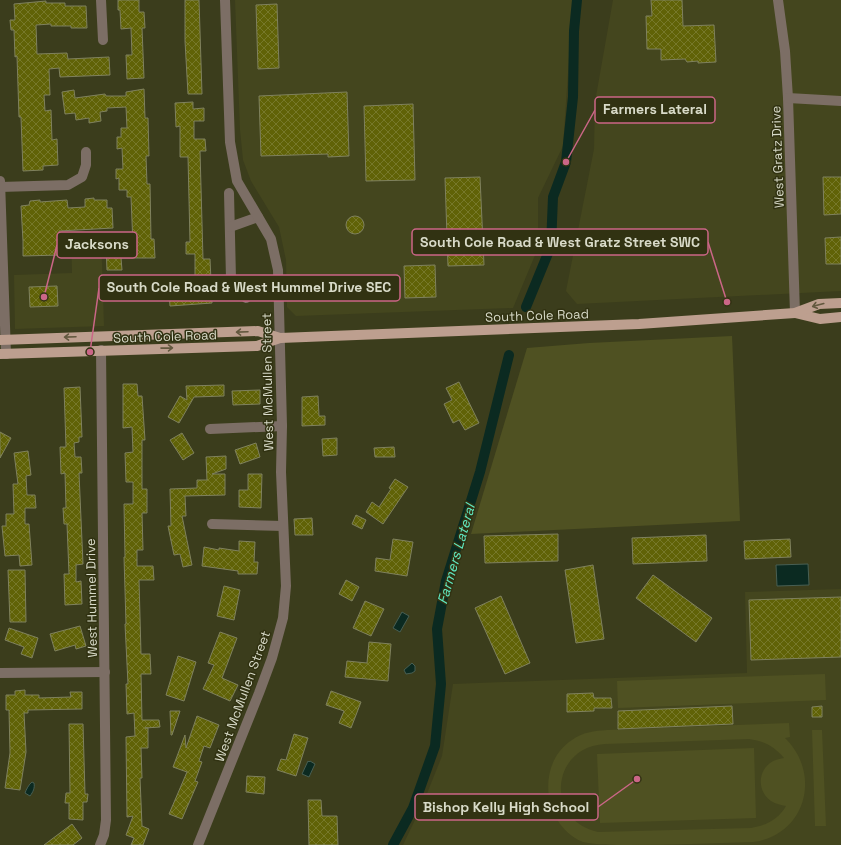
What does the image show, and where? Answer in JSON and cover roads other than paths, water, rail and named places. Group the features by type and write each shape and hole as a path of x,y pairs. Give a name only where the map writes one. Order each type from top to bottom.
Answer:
{"main road":[{"name":"South Cole Road","path":"3,354 257,346 280,338 639,324 795,313 819,304 841,303"},
{"name":"South Cole Road","path":"795,313 820,319 841,318"},
{"name":"South Cole Road","path":"3,340 258,331 280,338"}],"street":[{"path":"101,0 103,40"},
{"name":"West McMullen Street","path":"198,845 272,658 283,618 286,586 281,472 282,426 278,270 271,239 237,181 230,142 225,0"},
{"name":"West Gratz Drive","path":"778,0 785,51 788,98 795,313"},
{"path":"788,98 841,101"},
{"path":"0,187 68,185 82,177 86,165 86,152"},
{"path":"0,181 3,354"},
{"name":"West McMullen Street","path":"229,193 231,279 246,298"},
{"path":"230,227 258,217"},
{"name":"West Hummel Drive","path":"100,845 104,835 106,820 101,350"},
{"path":"210,429 282,426"},
{"path":"212,524 284,526"},
{"path":"0,673 105,672"}],"waterway":[{"name":"Farmers Lateral","path":"526,307 551,246 553,197 566,162 573,97 574,31 577,0"},
{"name":"Farmers Lateral","path":"393,845 413,808 435,746 441,684 437,629 446,581 480,472 509,355"}],"place":[{"name":"Farmers Lateral","path":"566,162"},
{"name":"Jacksons","path":"44,297"},
{"name":"South Cole Road & West Gratz Street SWC","path":"727,302"},
{"name":"South Cole Road & West Hummel Drive SEC","path":"90,352"},
{"name":"Bishop Kelly High School","path":"637,779"}]}
